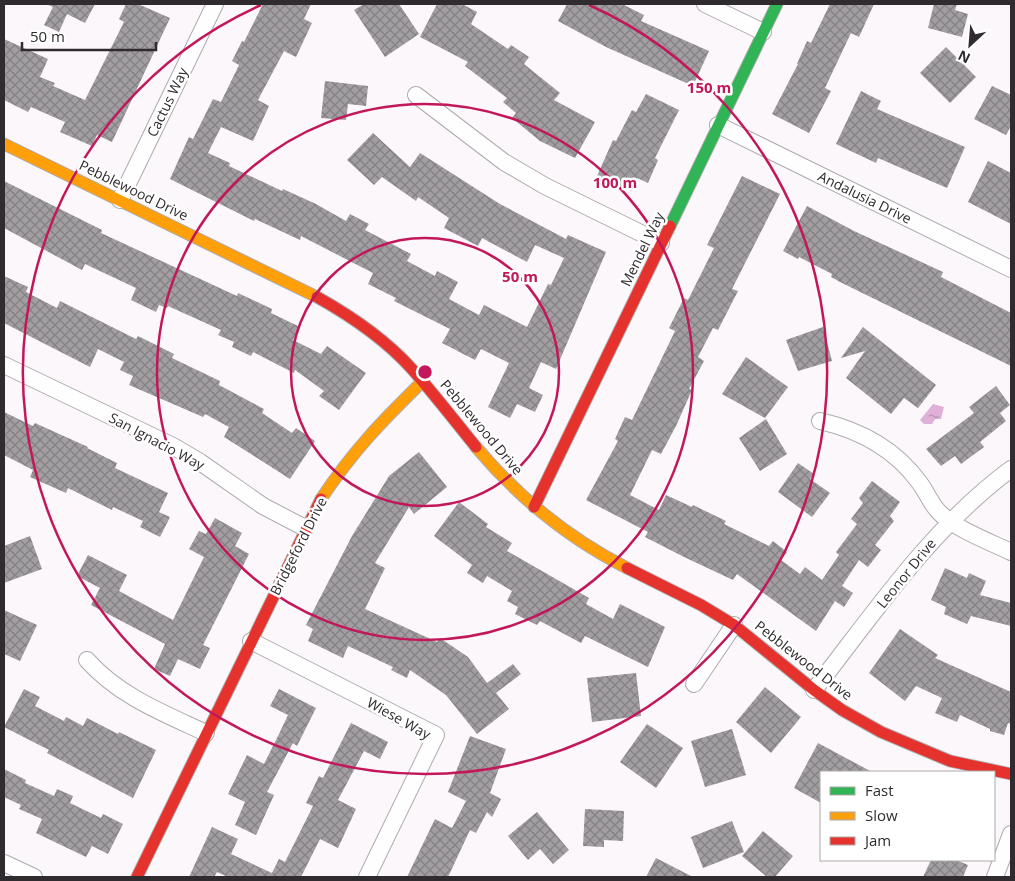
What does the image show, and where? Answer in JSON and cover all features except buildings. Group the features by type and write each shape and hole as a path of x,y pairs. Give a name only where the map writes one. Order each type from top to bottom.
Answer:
{"street":[{"name":"Cactus Way","path":"120,200 214,4"},
{"path":"705,4 763,32"},
{"name":"Mendel Way","path":"534,507 777,4"},
{"path":"416,95 504,162 545,186 661,244"},
{"name":"Andalusia Drive","path":"718,125 1011,269"},
{"name":"Pebblewood Drive","path":"4,144 306,290 344,312 378,338 423,381 496,471 534,507 602,555 702,605 734,625 814,690 842,710 908,745 979,769 992,771"},
{"name":"San Ignacio Way","path":"4,365 172,446 200,462 263,506 305,528"},
{"name":"Bridgeford Drive","path":"137,877 316,506 348,459 376,426 423,381"},
{"path":"820,421 840,426 879,444 911,472 938,512 1011,552"},
{"name":"Leonor Drive","path":"814,690 921,552 951,520 1011,469"},
{"path":"694,684 734,625"},
{"name":"Wiese Way","path":"251,641 436,736 367,877"},
{"path":"87,660 111,684 136,700 206,733"},
{"name":"Pebblewood Drive","path":"995,772 1011,774"},
{"path":"995,877 1011,834"},
{"path":"4,863 34,877"}],"water":[{"path":"933,404 944,407 941,419 935,419 932,424 924,424 920,420"}],"traffic: fast":[{"path":"670,226 777,4"}],"traffic: slow":[{"path":"4,144 317,297"},
{"path":"321,499 369,437 423,381"},
{"path":"476,447 509,483 545,515 584,543 627,568"}],"traffic: jam":[{"path":"534,507 670,226"},
{"path":"317,297 368,329 402,358 476,447"},
{"path":"137,877 321,499"},
{"path":"627,568 701,605 734,625 814,690 842,710 881,732 950,761 1011,774"}]}
